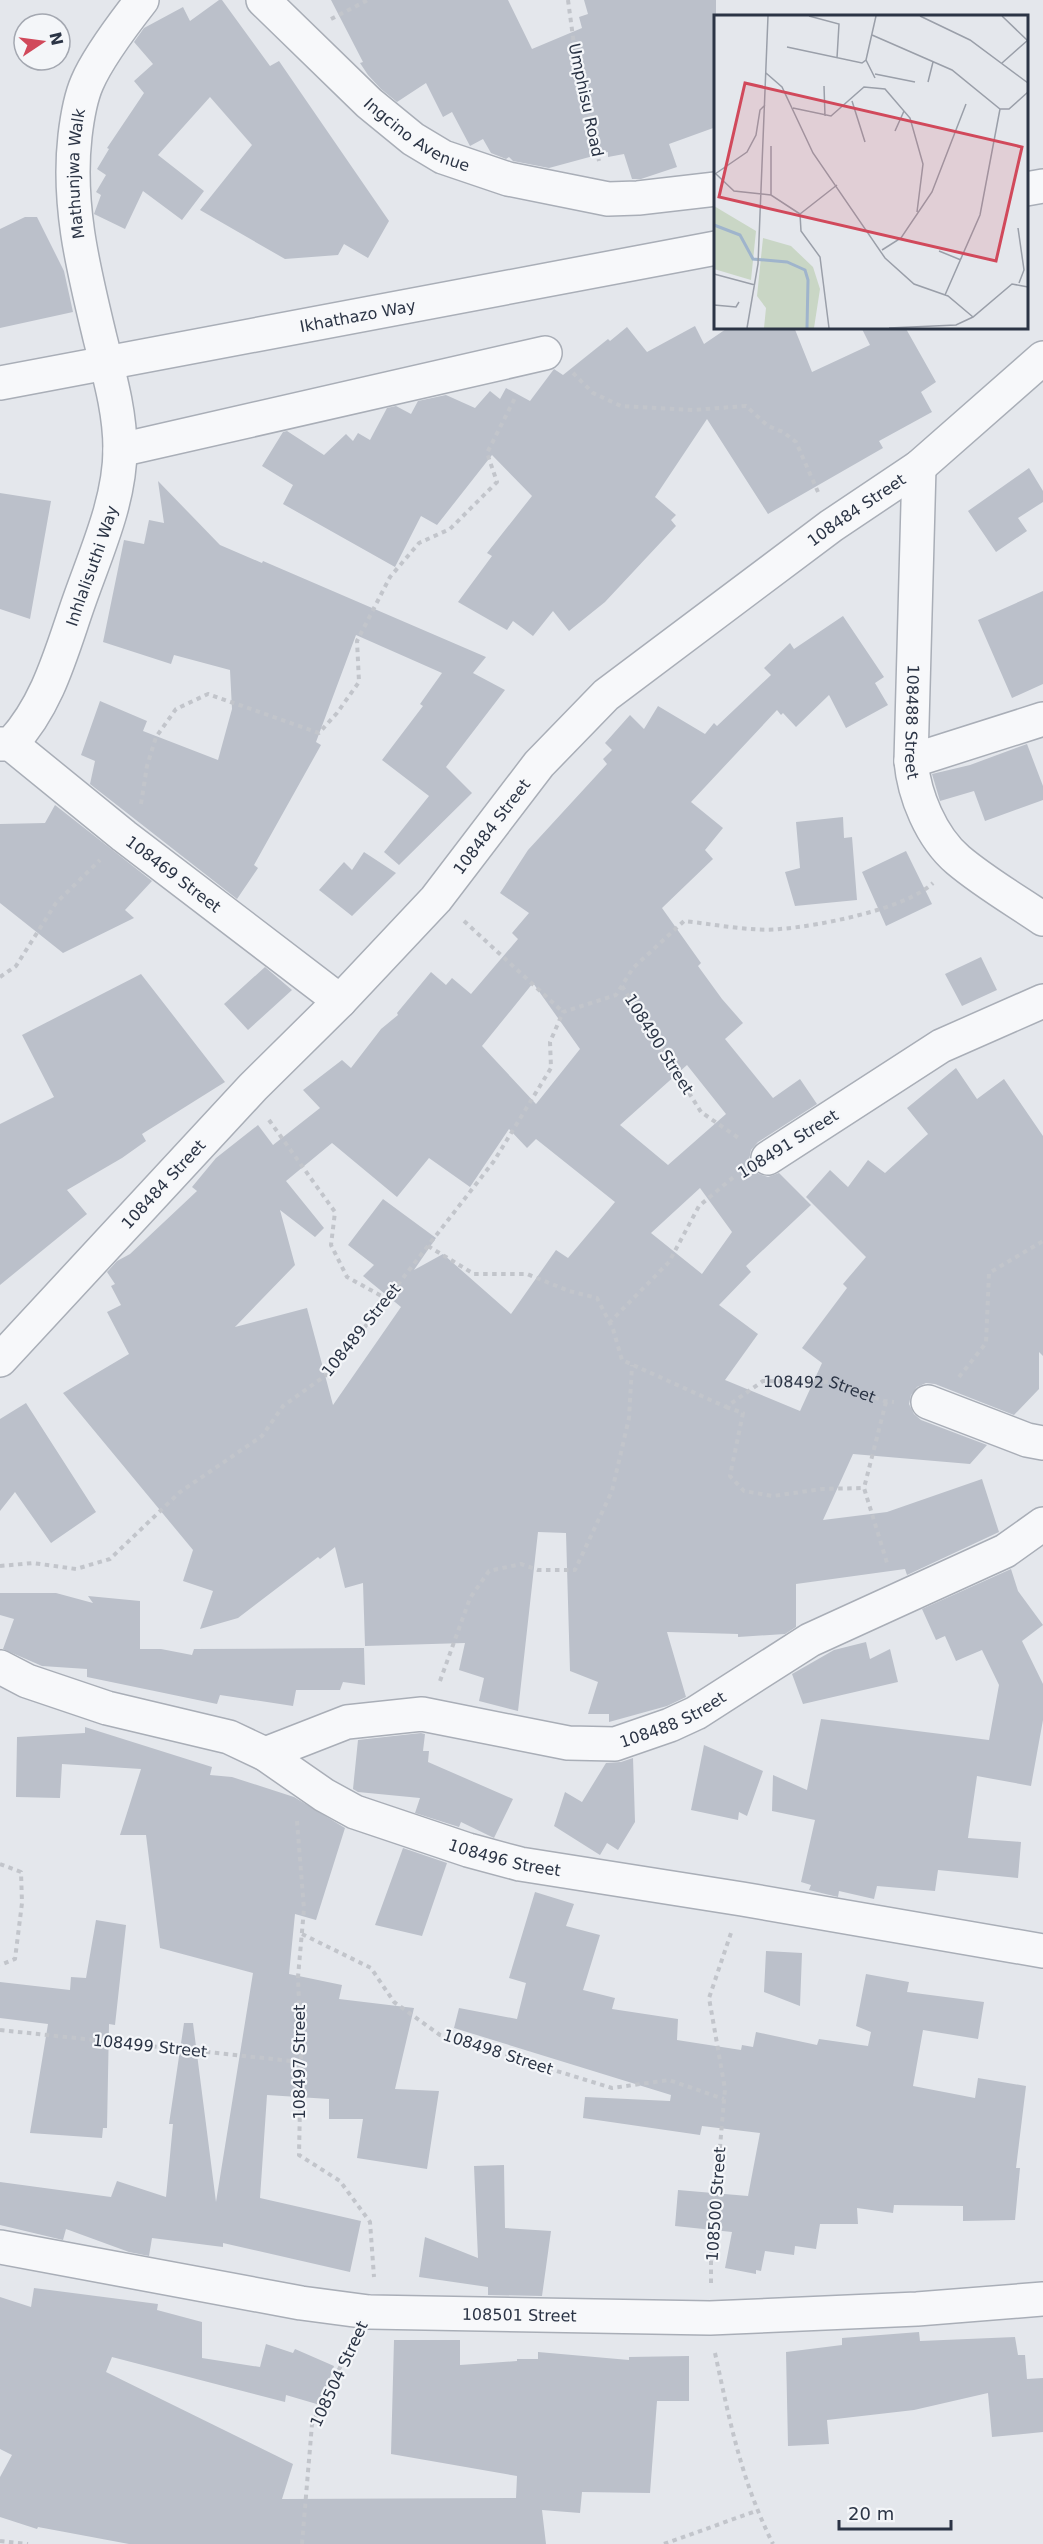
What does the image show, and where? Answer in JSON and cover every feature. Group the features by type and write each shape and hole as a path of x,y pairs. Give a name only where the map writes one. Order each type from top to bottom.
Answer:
{"street":[{"name":"Mathunjwa Walk","path":"106,362 77,242 72,161 77,121 87,84 142,0"},
{"name":"Ingcino Avenue","path":"263,0 369,103 413,139 443,157 508,179 608,198 714,189"},
{"path":"1028,189 1043,186"},
{"name":"Ikhathazo Way","path":"0,383 714,248"},
{"path":"120,450 541,354"},
{"name":"108484 Street","path":"0,1360 253,1087 340,1001 436,900 538,764 606,695 831,526 919,467 1043,358"},
{"name":"Inhlalisuthi Way","path":"6,744 30,721 45,695 116,490 120,450 118,413 106,362"},
{"name":"108488 Street","path":"919,467 911,761 915,787 936,833 957,860 1043,919"},
{"path":"911,761 1043,719"},
{"name":"108469 Street","path":"6,744 340,1001"},
{"name":"108491 Street","path":"768,1158 941,1046 1043,1002"},
{"path":"928,1402 1026,1440 1043,1443"},
{"name":"108488 Street","path":"265,1754 347,1722 422,1714 568,1743 615,1744 670,1725 696,1713 810,1640 1005,1551 1043,1524"},
{"name":"108496 Street","path":"0,1666 27,1680 107,1708 229,1737 265,1754 298,1778 355,1812 468,1850 520,1864 742,1899 1043,1951"},
{"name":"108501 Street","path":"0,2247 302,2303 369,2312 710,2318 917,2309 1043,2299"}],"path":[{"name":"Umphisu Road","path":"568,0 575,52 608,198"},
{"path":"0,977 16,966 56,903 124,836 141,808 147,766 156,738 176,709 208,694 319,733 337,713 359,682 357,641 390,577 419,543 450,529 497,482 487,453 541,354 557,357 593,393 621,405 693,410 746,406 768,426 783,432 796,442 806,461 831,526"},
{"name":"108490 Street","path":"768,1158 701,1112 622,985 633,968 684,921 779,930 859,916 924,892 957,860"},
{"path":"436,900 469,925 563,1012 616,995 622,985"},
{"name":"108489 Street","path":"0,1566 33,1563 76,1569 111,1559 180,1492 262,1436 283,1406 329,1373 494,1161 551,1068 550,1042 563,1012"},
{"path":"253,1087 272,1126 335,1212 331,1245 347,1277 387,1299"},
{"name":"108491 Street","path":"609,1323 669,1262 699,1206 750,1163 768,1158"},
{"path":"928,1402 955,1382 986,1343 989,1273 1043,1241"},
{"path":"428,1246 474,1274 527,1274 569,1291 597,1298 622,1360 743,1413 730,1476 744,1491 773,1496 822,1489 864,1488 900,1600"},
{"path":"422,1714 443,1675 470,1598 489,1571 521,1564 538,1570 575,1570 612,1491 629,1418 632,1365"},
{"name":"108492 Street","path":"726,1407 763,1381 834,1382 886,1402 864,1488"},
{"name":"108497 Street","path":"298,1778 297,1833 304,1909 298,1977 301,2062 298,2155 340,2181 370,2222 375,2298 369,2312"},
{"path":"0,1864 21,1872 22,1903 15,1959 0,1965"},
{"name":"108500 Street","path":"742,1899 709,1998 724,2090 711,2250 710,2318 711,2336 740,2464 756,2511 773,2544"},
{"name":"108498 Street","path":"302,1934 372,1968 394,2002 440,2035 612,2088 669,2080 724,2099"},
{"name":"108499 Street","path":"0,2030 301,2062"},
{"name":"108504 Street","path":"302,2544 312,2424 369,2312"},
{"path":"664,2544 756,2511"},
{"path":"0,2541 28,2544"}],"building":[{"path":"222,0 270,66 279,61 389,221 368,258 344,244 338,255 285,259 200,210 252,145 210,97 158,155 204,191 182,220 143,191 125,229 94,214 101,195 96,192 106,175 97,169 109,149 107,148 144,93 134,81 153,64 134,42 144,28 183,7 190,21"},
{"path":"331,0 508,0 532,49 582,28 579,17 588,14 584,0 716,0 714,128 669,144 677,167 641,179 632,179 624,154 608,157 608,152 549,168 513,161 509,157 506,159 491,153 483,139 470,146 452,112 443,117 426,83 397,102 368,75 360,63 363,62"},
{"path":"25,217 37,217 64,271 73,312 0,328 0,229"},
{"path":"695,326 704,344 728,328 794,328 812,372 870,345 862,328 906,328 936,382 921,392 932,412 879,441 883,448 768,514 707,419 655,497 676,515 671,520 676,526 605,602 569,631 553,611 533,636 513,621 507,630 458,602 492,556 487,553 532,496 492,455 437,525 421,516 395,567 283,504 293,485 262,466 283,432 287,431 324,455 346,434 353,441 358,433 370,440 387,408 396,406 411,414 418,401 446,395 475,408 490,391 500,399 506,388 530,401 554,369 563,375 627,327 647,352"},
{"path":"1029,468 1043,491 1043,502 1018,518 1027,531 996,552 968,511"},
{"path":"158,481 220,545 262,563 263,561 486,657 473,673 505,690 446,767 472,793 399,865 384,852 429,796 382,760 423,706 420,704 442,673 356,635 316,742 321,745 254,865 258,868 237,899 90,784 95,761 81,755 100,701 147,721 143,731 218,760 232,709 230,670 174,655 171,664 103,642 124,540 144,544 149,520 164,523"},
{"path":"0,493 51,501 30,619 0,609"},
{"path":"1043,591 1043,684 1012,698 978,620"},
{"path":"843,616 884,677 875,683 888,705 846,728 829,695 796,727 777,710 691,802 723,828 705,850 713,859 662,908 701,963 698,966 743,1023 725,1039 773,1098 800,1079 817,1104 758,1142 751,1150 749,1160 753,1169 768,1177 779,1173 811,1205 746,1266 751,1272 719,1305 758,1334 725,1380 800,1411 822,1363 802,1348 847,1288 843,1284 866,1257 806,1197 830,1170 848,1187 868,1160 885,1173 928,1134 907,1108 956,1068 977,1099 1004,1079 1043,1136 1043,1356 1039,1352 1039,1389 1014,1415 935,1384 926,1383 917,1387 911,1395 909,1404 914,1414 921,1420 987,1445 970,1464 853,1454 823,1520 887,1512 982,1479 999,1532 907,1575 905,1569 796,1584 796,1627 785,1634 738,1637 738,1634 667,1632 686,1697 667,1706 609,1722 609,1714 588,1714 598,1682 570,1671 566,1533 538,1532 518,1711 479,1701 484,1678 459,1670 465,1643 365,1646 363,1583 345,1588 335,1547 320,1559 318,1557 238,1618 200,1629 213,1591 183,1581 193,1550 63,1393 129,1354 107,1312 121,1305 111,1286 115,1284 107,1272 117,1261 130,1254 197,1191 192,1187 216,1158 258,1125 273,1145 320,1108 303,1090 342,1060 351,1068 381,1029 398,1015 397,1013 431,972 446,985 452,978 471,994 518,939 512,933 529,913 500,893 528,850 607,764 603,759 612,750 605,743 630,715 644,729 658,706 705,734 714,723 717,726 771,675 764,668 790,643 794,649","holes":["533,983 580,1049 536,1104 482,1046","687,1065 726,1114 668,1165 620,1125","509,1129 527,1148 536,1139 615,1202 568,1258 556,1250 511,1314 443,1254 414,1270 436,1238 383,1199 348,1245 374,1265 363,1276 401,1307 333,1405 307,1308 235,1327 295,1265 280,1210 315,1237 324,1228 286,1181 332,1143 397,1197 429,1158 470,1187","700,1188 732,1232 702,1274 651,1233"]},
{"path":"1027,744 1043,786 1043,800 985,821 974,791 940,801 932,774 970,765"},
{"path":"55,805 152,881 125,910 134,918 63,953 0,903 0,824 45,823"},
{"path":"843,817 844,838 852,837 857,900 795,906 785,872 800,868 796,822"},
{"path":"906,851 932,904 886,926 862,872"},
{"path":"364,852 396,873 352,916 319,890 344,862 352,870"},
{"path":"981,957 997,990 962,1006 945,974"},
{"path":"265,967 292,990 248,1030 224,1004"},
{"path":"141,974 225,1082 142,1134 146,1141 122,1158 67,1190 87,1214 0,1285 0,1124 54,1097 22,1035"},
{"path":"26,1403 96,1512 51,1543 15,1492 0,1511 0,1419"},
{"path":"1011,1569 1018,1591 1043,1625 1022,1641 1043,1684 1043,1720 1031,1786 977,1776 968,1838 1021,1842 1018,1878 938,1870 935,1891 877,1886 874,1899 839,1891 838,1897 809,1890 811,1885 801,1882 815,1820 772,1811 773,1775 807,1790 821,1719 989,1740 999,1685 982,1650 956,1661 945,1636 936,1640 922,1609"},
{"path":"0,1593 56,1593 93,1603 88,1596 140,1601 140,1649 161,1649 192,1655 194,1649 364,1648 365,1685 343,1682 340,1690 296,1690 293,1706 220,1695 217,1704 87,1677 87,1669 42,1666 3,1649 14,1619 0,1615"},
{"path":"866,1642 870,1659 890,1649 898,1682 803,1704 792,1674 834,1650"},
{"path":"85,1727 212,1767 210,1775 232,1777 294,1797 345,1828 316,1920 295,1914 289,1974 342,1985 339,1999 414,2008 395,2089 439,2091 427,2169 357,2158 363,2119 329,2119 329,2099 267,2095 260,2198 361,2221 350,2272 223,2243 223,2247 152,2238 149,2256 129,2252 66,2229 63,2240 0,2225 0,2182 111,2197 117,2181 166,2197 173,2124 169,2124 184,2023 193,2023 216,2202 253,1973 160,1948 146,1835 120,1835 141,1769 62,1764 60,1798 16,1797 17,1737 85,1733"},
{"path":"425,1734 423,1751 429,1751 428,1762 513,1799 494,1838 461,1822 459,1827 415,1813 420,1798 358,1792 353,1789 358,1740"},
{"path":"704,1745 763,1771 747,1816 739,1812 738,1820 691,1810"},
{"path":"633,1758 635,1822 618,1850 607,1843 600,1855 554,1826 565,1792 582,1802 606,1763"},
{"path":"403,1848 447,1863 422,1936 375,1925"},
{"path":"535,1892 574,1904 566,1926 600,1935 583,1990 615,1998 612,2009 678,2019 677,2040 741,2050 742,2045 753,2047 756,2032 817,2045 819,2039 868,2046 871,2032 856,2026 866,1974 909,1982 907,1992 984,2002 978,2039 923,2030 913,2086 975,2098 978,2078 1026,2086 1016,2168 1020,2168 1015,2220 963,2221 963,2206 894,2205 893,2213 857,2208 858,2224 820,2224 816,2249 795,2246 794,2255 765,2251 761,2271 756,2270 756,2274 725,2268 732,2232 675,2226 678,2190 748,2196 760,2133 702,2126 700,2135 583,2118 585,2097 670,2101 671,2095 454,2028 459,2008 517,2019 526,1983 509,1978"},
{"path":"96,1920 126,1925 115,2025 109,2024 107,2128 103,2128 102,2138 30,2133 48,2024 0,2018 0,1982 70,1990 71,1977 86,1978"},
{"path":"766,1951 802,1953 800,2006 764,1992"},
{"path":"504,2165 505,2228 551,2231 542,2296 488,2295 488,2287 419,2277 425,2237 478,2258 474,2166"},
{"path":"34,2288 158,2304 157,2310 202,2322 202,2358 260,2367 266,2344 293,2353 295,2349 334,2366 320,2405 286,2395 285,2402 112,2357 106,2372 293,2464 282,2499 516,2498 517,2476 391,2454 394,2340 460,2340 460,2365 538,2359 538,2352 629,2360 629,2357 689,2356 689,2401 657,2401 650,2493 582,2492 580,2513 542,2510 546,2544 129,2544 38,2527 37,2529 0,2517 0,2477 12,2455 0,2449 0,2297 31,2307"},
{"path":"919,2332 920,2341 1015,2337 1018,2355 1025,2355 1027,2379 1043,2378 1043,2432 992,2437 988,2393 914,2410 827,2420 829,2444 788,2446 786,2352 842,2345 842,2338"}]}
